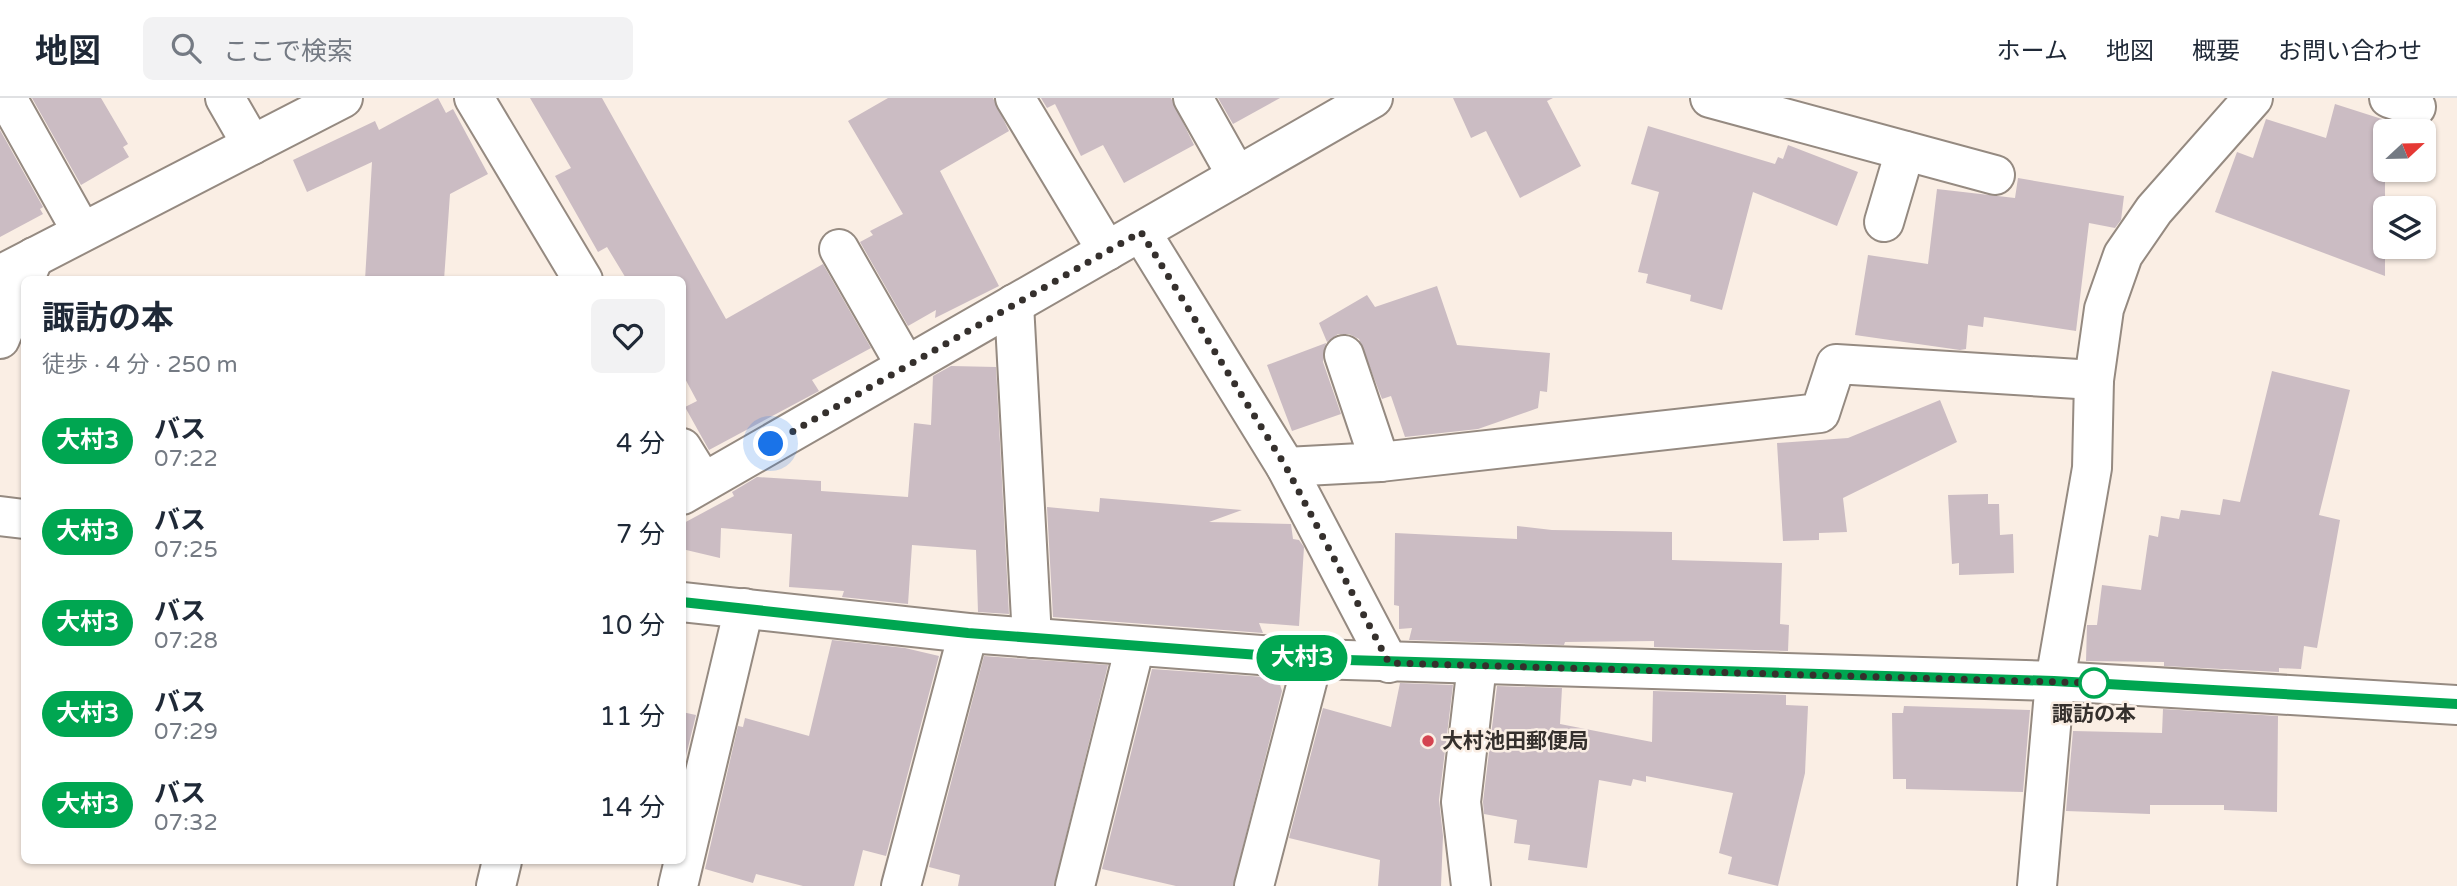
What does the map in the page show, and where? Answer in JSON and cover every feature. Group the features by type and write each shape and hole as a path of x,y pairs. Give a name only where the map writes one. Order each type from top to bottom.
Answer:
{"street":[{"path":"7,98 82,232"},
{"path":"225,98 252,145"},
{"path":"0,275 343,98"},
{"path":"474,98 581,276"},
{"path":"1015,98 1107,251"},
{"path":"1193,98 1237,176"},
{"path":"686,463 693,489 1237,176 1322,111 1373,98"},
{"path":"1710,98 1995,175"},
{"path":"2037,886 2054,681 2092,468 2094,380 2104,309 2123,255 2154,210 2253,98"},
{"path":"1884,222 1905,151"},
{"path":"1141,232 1286,467 1389,663"},
{"path":"839,249 906,366"},
{"path":"26,276 34,257"},
{"path":"0,339 21,288"},
{"path":"1014,304 1032,638"},
{"path":"1344,355 1380,462"},
{"path":"1286,467 1380,462 1820,413 1836,364 2094,380"},
{"path":"0,516 21,519"},
{"path":"686,602 968,633 1313,659 2054,681 2457,705"},
{"path":"686,852 744,608"},
{"path":"901,886 968,633"},
{"path":"1075,886 1135,646"},
{"path":"1254,886 1313,659"},
{"path":"1471,886 1461,802 1478,665"},
{"path":"496,886 501,864"},
{"path":"678,886 683,864"}],"building":[{"path":"32,98 101,98 128,144 123,147 129,157 81,185"},
{"path":"438,98 446,113 453,109 488,174 450,194 444,276 365,276 372,162 307,192 293,160 375,121 379,130"},
{"path":"530,98 602,98 726,319 823,264 871,348 812,380 819,391 709,450 686,409 697,401 686,380 686,276 625,276 607,247 598,252 555,176 571,168"},
{"path":"888,98 993,98 1009,131 940,171 999,286 935,318 936,310 908,326 860,242 873,235 870,231 903,214 848,121"},
{"path":"1041,98 1171,98 1194,145 1124,183 1103,145 1081,156 1055,104 1047,108"},
{"path":"1218,98 1280,98 1233,124"},
{"path":"1453,98 1553,98 1547,101 1581,166 1520,198 1486,131 1471,138"},
{"path":"2335,104 2382,119 2373,119 2373,182 2385,182 2385,196 2373,196 2373,259 2385,259 2385,276 2215,212 2237,152 2253,158 2266,119 2326,138"},
{"path":"1648,126 1775,164 1778,157 1783,159 1788,145 1858,172 1837,226 1753,192 1722,310 1690,301 1691,295 1646,283 1648,274 1638,272 1659,192 1631,184"},
{"path":"0,130 43,207 40,209 43,214 0,237"},
{"path":"2018,178 2124,196 2121,220 2115,228 2089,223 2076,331 1984,317 1983,327 1968,325 1966,349 1960,350 1855,335 1868,255 1928,264 1937,189 2015,198"},
{"path":"1437,286 1457,345 1550,353 1547,392 1540,391 1538,408 1478,429 1405,437 1391,396 1382,399 1359,339 1349,334 1338,334 1327,342 1319,323 1367,295 1375,307"},
{"path":"1326,343 1323,362 1341,414 1292,431 1267,365"},
{"path":"951,366 996,367 1009,614 978,612 976,550 912,545 908,604 842,597 844,591 789,587 792,534 721,528 720,558 686,550 686,522 734,496 732,492 757,477 821,481 821,491 908,497 914,423 931,425 933,376"},
{"path":"2272,371 2350,390 2319,515 2340,520 2317,648 2304,646 2301,669 2279,668 2279,672 2164,666 2164,662 2086,661 2087,625 2097,625 2102,585 2141,590 2149,535 2158,537 2161,516 2179,519 2181,510 2220,515 2223,499 2240,502"},
{"path":"1940,400 1957,442 1843,498 1847,532 1819,533 1819,540 1783,541 1777,443 1848,438"},
{"path":"1988,494 1988,504 1999,504 2000,535 2013,534 2014,573 1959,575 1959,563 1952,564 1948,495"},
{"path":"1100,498 1242,510 1209,522 1291,524 1293,539 1299,540 1304,547 1299,626 1259,623 1263,633 1053,617 1047,507 1099,512"},
{"path":"1517,526 1552,530 1672,532 1672,560 1782,563 1780,624 1789,625 1788,651 1654,647 1654,641 1565,642 1564,645 1409,640 1412,628 1399,629 1399,606 1394,605 1395,533 1517,539"},
{"path":"832,640 905,648 939,656 886,856 863,850 854,886 803,886 756,874 753,883 705,869 738,726 743,727 745,718 809,736"},
{"path":"984,656 1108,665 1054,886 958,886 960,875 929,867"},
{"path":"1152,669 1278,678 1282,691 1233,886 1176,886 1102,869"},
{"path":"1400,683 1453,685 1439,800 1443,836 1441,886 1378,886 1380,860 1289,838 1323,708 1391,727"},
{"path":"1497,686 1562,688 1560,724 1652,742 1653,691 1786,695 1786,705 1808,706 1805,773 1778,886 1728,874 1732,857 1719,853 1733,793 1646,776 1646,782 1633,779 1631,786 1599,780 1587,868 1528,860 1530,845 1514,843 1517,820 1484,814 1483,802"},
{"path":"1904,706 2030,710 2023,792 1906,789 1906,779 1893,779 1892,713 1903,713"},
{"path":"2163,709 2278,716 2277,812 2224,810 2224,805 2150,805 2150,814 2066,811 2073,731 2162,733"},
{"path":"686,713 696,715 686,756"}],"bus line":[{"name":"大村3","path":"686,602 968,633 1313,659 2054,681 2457,704"}],"place":[{"name":"諏訪の本","path":"2094,683"},
{"name":"大村池田郵便局","path":"1428,741"}],"route":[{"path":"771,444 1141,232 1286,467 1389,663 2094,683"}]}
